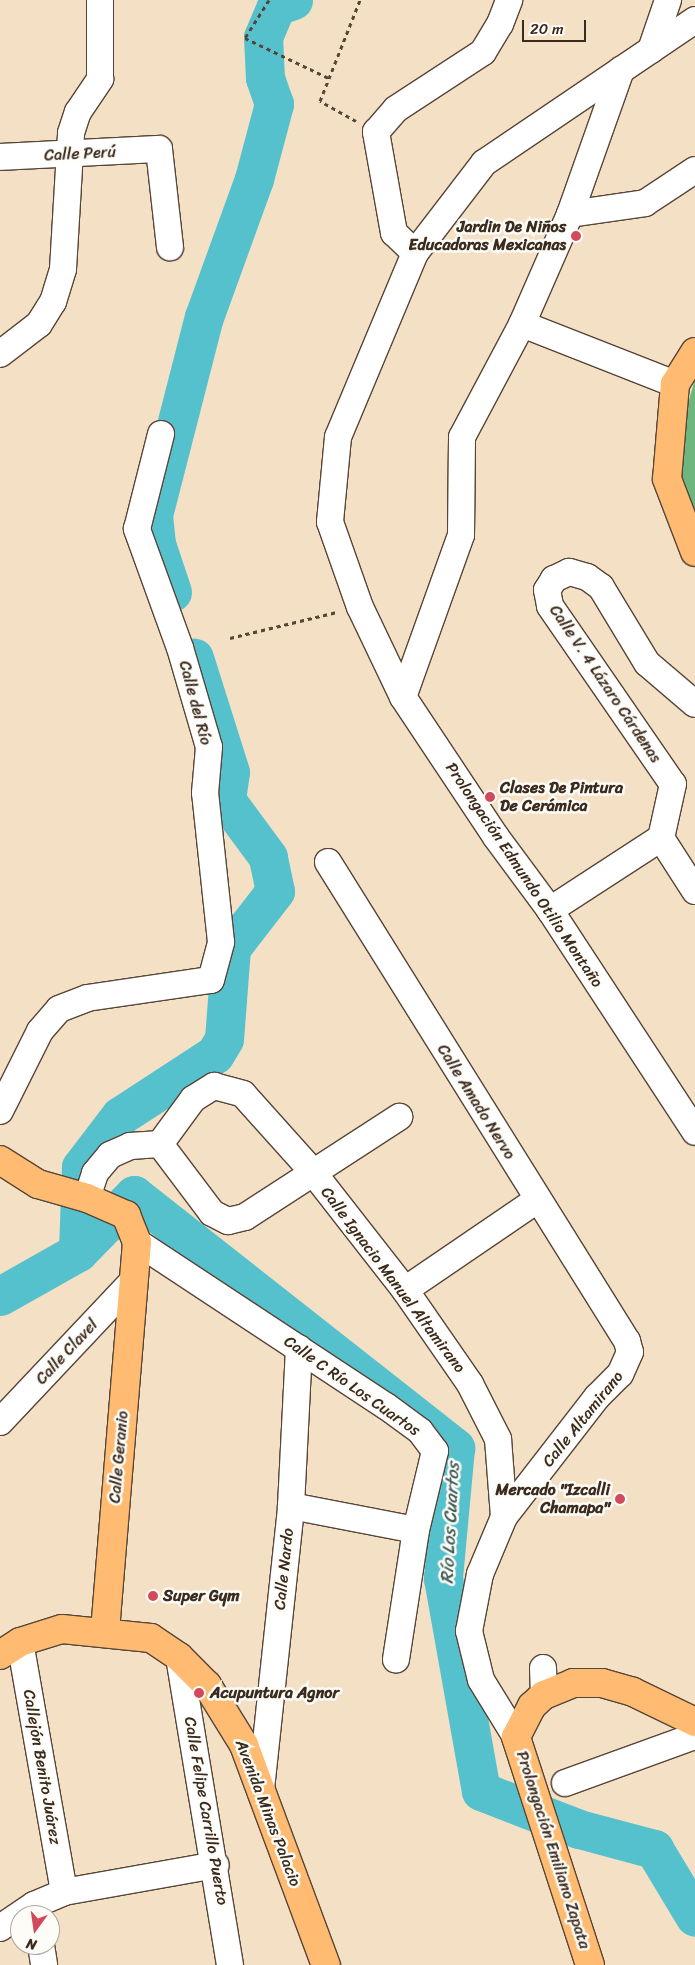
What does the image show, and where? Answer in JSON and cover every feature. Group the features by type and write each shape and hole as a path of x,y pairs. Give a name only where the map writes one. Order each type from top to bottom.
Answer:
{"main road":[{"path":"695,352 675,384 667,479 695,552"},
{"path":"0,1160 38,1184 87,1198 126,1215 137,1242"},
{"name":"Calle Geranio","path":"105,1632 137,1242"},
{"name":"Avenida Minas Palacio","path":"10,1648 62,1629 151,1638 180,1657 207,1685 244,1744 326,1965"},
{"name":"Prolongación Emiliano Zapata","path":"590,1965 516,1737 532,1706 544,1695 573,1683 602,1683 633,1692 695,1722"}],"street":[{"path":"0,354 39,324 53,302 63,269 71,133 78,112 100,79 100,0"},
{"path":"415,253 394,233 376,132 396,109 483,52 500,24 509,0"},
{"path":"651,50 668,0"},
{"name":"Prolongación Edmundo Otilio Montaño","path":"695,20 484,164 415,253 338,437 330,522 360,607 404,697 496,837 550,910 695,1132"},
{"path":"404,697 461,535 462,437 522,324 570,214 621,70"},
{"name":"Calle Perú","path":"0,157 71,156 159,149 170,247"},
{"path":"570,214 645,203 695,170"},
{"path":"522,324 675,384"},
{"name":"Calle del Río","path":"0,1112 40,1031 59,1009 87,998 211,980 220,942 205,793 209,747 180,648 137,529 161,434"},
{"name":"Calle V. 4 Lázaro Cárdenas","path":"661,838 672,784 550,606 547,590 554,578 569,572 587,577 601,587 647,663 695,704"},
{"path":"550,910 661,838 695,891"},
{"name":"Calle Amado Nervo","path":"328,862 537,1200 627,1341"},
{"name":"Calle Ignacio Manuel Altamirano","path":"160,1144 193,1099 214,1086 243,1094 312,1171 405,1290 470,1384 498,1439 504,1517"},
{"path":"87,1198 94,1173 110,1155 130,1146 160,1144 212,1213 228,1220 245,1217 312,1171 398,1117"},
{"path":"405,1290 537,1200"},
{"name":"Calle C Río Los Cuartos","path":"137,1242 299,1348 420,1431 435,1451 416,1530 396,1659"},
{"name":"Calle Clavel","path":"0,1422 133,1281"},
{"name":"Calle Altamirano","path":"516,1737 481,1680 469,1630 480,1574 504,1517 597,1397 620,1374 630,1352 627,1341"},
{"name":"Calle Nardo","path":"261,1789 291,1506 299,1348"},
{"path":"291,1506 416,1530"},
{"name":"Callejón Benito Juárez","path":"10,1648 64,1892"},
{"name":"Calle Felipe Carrillo Puerto","path":"180,1657 216,1865 230,1965"},
{"path":"543,1668 544,1695"},
{"path":"564,1783 695,1736"},
{"path":"43,1905 64,1892 216,1865"}],"path":[{"path":"269,0 245,38 329,78"},
{"path":"360,0 320,101 376,132"},
{"path":"230,638 360,607"}],"green space":[{"path":"695,379 695,544 672,460"}],"waterway":[{"path":"172,592 156,544 153,515 204,317 254,179 274,104 265,78 263,37 276,6 293,0"},
{"path":"78,1252 81,1167 120,1116 215,1054 224,1039 231,948 275,891 268,857 226,800 230,772 194,658"},
{"name":"Río Los Cuartos","path":"0,1296 78,1252 134,1195 455,1448 443,1578 481,1791 579,1829 654,1849 695,1917"}],"place":[{"name":"Jardin De Niños Educadoras Mexicanas","path":"576,236"},
{"name":"Clases De Pintura De Cerámica","path":"490,797"},
{"name":"Mercado \"Izcalli Chamapa\"","path":"620,1499"},
{"name":"Super Gym","path":"153,1596"},
{"name":"Acupuntura Agnor","path":"199,1693"}]}
